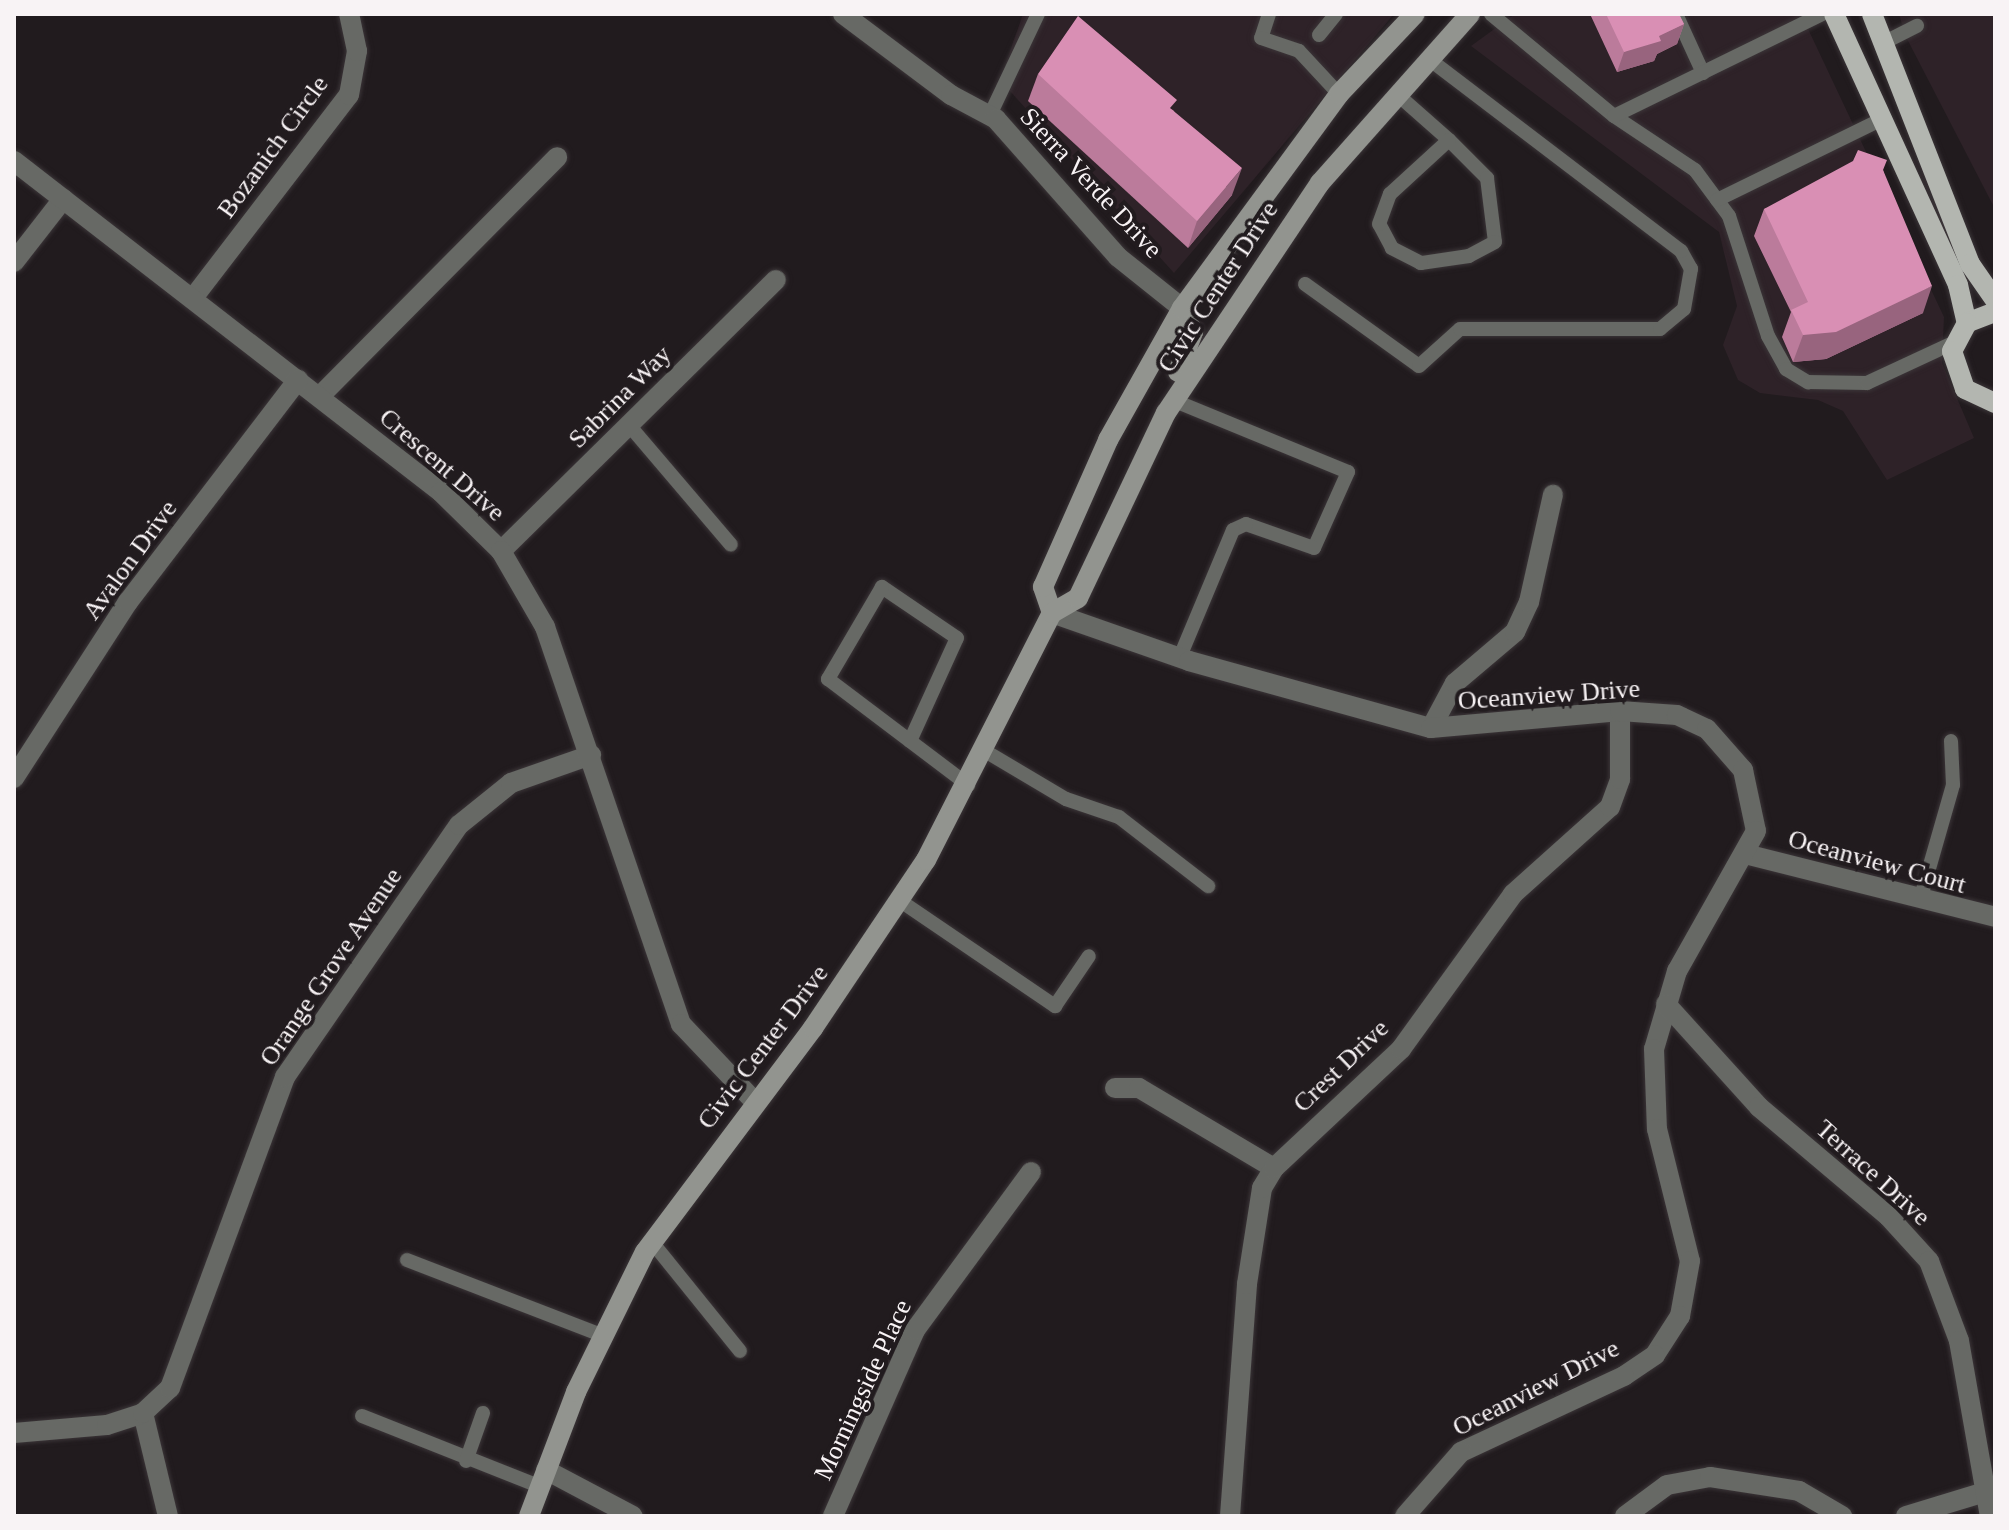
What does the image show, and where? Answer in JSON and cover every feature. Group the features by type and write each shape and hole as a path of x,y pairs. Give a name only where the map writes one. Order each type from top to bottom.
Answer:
{"main road":[{"name":"Civic Center Drive","path":"1052,613 1043,587 1108,440 1182,308 1339,94 1415,14"},
{"name":"Civic Center Drive","path":"529,1516 604,1336 652,1242 899,900 968,785 1052,613 1078,598 1170,407 1269,249 1470,14"},
{"path":"1834,14 1958,285 1967,323"},
{"path":"1872,14 1970,264 1995,300"},
{"path":"1170,407 1170,384 1193,345 1182,308"},
{"path":"1995,312 1967,323 1955,342 1959,381 1995,403"}],"street":[{"name":"Bozanich Circle","path":"193,298 349,95 357,51 349,14"},
{"name":"Sierra Verde Drive","path":"843,14 990,115 1023,143 1118,257 1182,308"},
{"path":"319,397 557,157"},
{"name":"Crescent Drive","path":"14,161 441,492 501,551 545,627 681,1024 754,1101"},
{"path":"14,262 63,199"},
{"name":"Sabrina Way","path":"501,551 776,280"},
{"name":"Avalon Drive","path":"14,778 128,602 298,380"},
{"path":"1431,728 1455,683 1515,632 1529,602 1553,495"},
{"name":"Oceanview Drive","path":"1052,613 1180,657 1431,728 1620,711 1687,720 1707,729 1743,770 1756,831 1701,924 1666,1004 1653,1092 1690,1261 1680,1316 1655,1355 1624,1376 1461,1452 1405,1516"},
{"name":"Crest Drive","path":"1230,1516 1247,1284 1262,1188 1274,1168 1401,1049 1513,894 1610,807 1620,779 1620,711"},
{"name":"Orange Grove Avenue","path":"143,1413 170,1388 285,1077 459,825 511,783 591,755"},
{"name":"Oceanview Court","path":"1745,854 1995,917"},
{"name":"Terrace Drive","path":"1666,1004 1759,1107 1888,1216 1929,1261 1959,1341 1990,1516"},
{"path":"1115,1088 1139,1088 1274,1168"},
{"name":"Morningside Place","path":"833,1516 915,1330 1031,1172"},
{"path":"14,1433 107,1425 143,1413 168,1516"},
{"path":"1625,1516 1667,1485 1710,1477 1799,1491 1842,1516"},
{"path":"543,1478 633,1516"},
{"path":"1906,1516 1985,1492"}],"lane":[{"path":"990,115 1038,14"},
{"path":"1269,14 1261,38 1299,51 1339,94"},
{"path":"1319,35 1336,14"},
{"path":"1491,14 1614,116 1695,170 1717,200 1761,298 1768,336 1786,369 1808,382 1867,383 1955,342"},
{"path":"1676,14 1703,73"},
{"path":"1614,116 1822,14"},
{"path":"1885,42 1917,26"},
{"path":"1305,284 1419,366 1460,329 1660,329 1684,309 1691,269 1681,251 1430,60"},
{"path":"1398,95 1449,140 1487,178 1495,242 1469,256 1421,263 1392,248 1379,224 1390,194 1449,140"},
{"path":"1717,200 1882,119"},
{"path":"1170,407 1348,472 1314,548 1246,524 1233,530 1180,657"},
{"path":"629,425 731,545"},
{"path":"910,741 957,638 882,587 828,679 968,785"},
{"path":"1920,900 1953,785 1951,741"},
{"path":"985,751 1066,799 1119,817 1208,886"},
{"path":"899,900 1055,1006 1089,956"},
{"path":"652,1242 740,1351"},
{"path":"407,1260 604,1336"},
{"path":"466,1461 483,1413"},
{"path":"362,1416 466,1461 543,1478"}],"shaded area":[{"path":"1023,14 1394,14 1174,273 1000,80"},
{"path":"1515,14 1801,14 1944,317 1942,363 1974,438 1887,480 1843,411 1818,400 1760,393 1738,380 1723,345 1737,306 1719,232 1471,46"},
{"path":"1899,14 1995,14 1995,209 1905,35"}],"building":[{"path":"1606,14 1679,14 1684,24 1659,36 1661,41 1624,52"},
{"path":"1078,16 1177,100 1170,108 1242,168 1197,221 1038,74"},
{"path":"1858,150 1887,160 1883,170 1932,286 1836,332 1803,335 1791,310 1808,302 1764,209 1853,161"}]}
